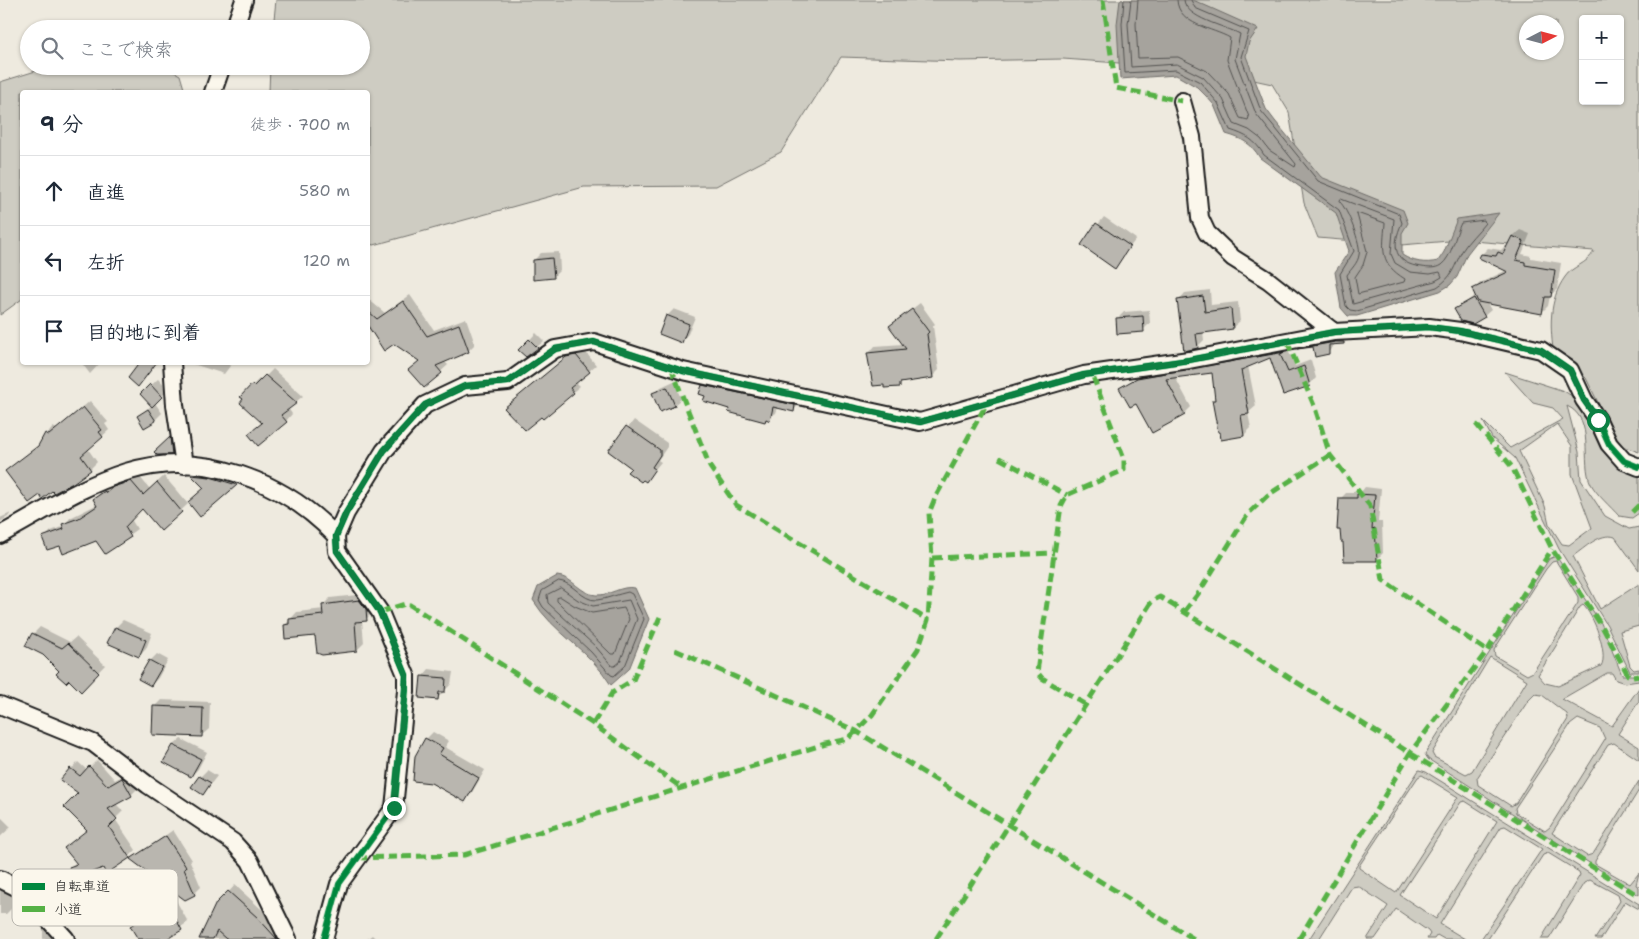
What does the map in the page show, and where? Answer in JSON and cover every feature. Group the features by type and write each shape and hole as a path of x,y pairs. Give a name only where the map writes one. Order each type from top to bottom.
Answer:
{"street":[{"path":"237,20 244,0"},
{"path":"214,90 219,75"},
{"path":"1182,101 1192,136 1200,218 1207,233 1234,258 1268,280 1334,332"},
{"path":"324,939 339,884 394,808 406,691 406,675 380,612 337,551 336,536 346,513 384,450 425,405 465,386 508,382 555,349 594,342 683,371 920,422 1084,375 1189,360 1334,332 1428,327 1460,331 1541,350 1570,370 1584,400 1598,420 1608,444 1624,461 1639,467"},
{"path":"172,365 175,405 184,465"},
{"path":"0,535 94,484 127,471 164,464 208,466 264,483 322,520 336,536"},
{"path":"0,705 93,743 148,785 233,842 250,862 288,939"},
{"path":"0,879 12,885"},
{"path":"54,926 66,939"}],"shaded area":[{"path":"276,0 1639,0 1639,452 1619,445 1586,378 1573,366 1554,356 1551,325 1553,305 1559,286 1568,273 1588,259 1594,251 1461,240 1401,245 1318,238 1304,203 1289,112 1272,84 1203,69 1063,59 960,61 841,57 781,152 716,186 584,187 374,245 370,244 370,90 269,90 270,75 370,75 370,20 274,20"},
{"path":"23,75 180,75 184,90 20,90 20,300 0,315 0,82"},
{"path":"1505,372 1564,391 1575,398 1639,471 1639,513 1632,518 1619,516 1591,484 1588,475 1586,442 1581,421 1576,412 1567,406 1579,452 1581,480 1605,516 1629,529 1639,527 1639,570 1615,537 1609,536 1598,539 1573,556 1600,609 1639,584 1639,626 1620,631 1630,666 1634,670 1639,669 1639,672 1630,672 1607,625 1559,549 1515,458 1492,438 1483,421 1510,448 1563,419 1553,408 1533,403","holes":["1557,424 1572,446 1572,474 1592,528 1569,545 1562,544 1549,524 1545,506 1519,451"]},
{"path":"1556,556 1601,623 1622,675 1639,675 1639,681 1625,683 1616,680 1612,673 1607,673 1562,699 1612,726 1639,688 1639,701 1618,734 1639,747 1639,760 1614,743 1608,745 1552,833 1587,856 1593,854 1639,781 1639,790 1595,861 1595,864 1630,884 1639,873 1636,885 1639,887 1639,895 1428,759 1425,754 1549,559","holes":["1556,561 1578,597 1578,603 1533,672 1527,675 1495,656 1494,650 1552,562","1583,605 1587,610 1599,634 1603,653 1601,666 1558,686 1545,683 1538,675","1490,657 1527,680 1472,771 1466,774 1434,757 1432,753","1535,694 1542,695 1567,714 1568,719 1516,803 1511,806 1478,785 1477,778 1528,701","1578,719 1600,728 1605,739 1550,827 1545,831 1516,813 1515,808 1570,725"]},
{"path":"1419,770 1426,772 1639,904 1639,909 1625,901 1601,939 1595,939 1620,901 1618,895 1590,880 1584,883 1549,939 1541,939 1580,875 1579,872 1548,853 1543,855 1488,939 1481,939 1542,849 1505,826 1501,827 1440,924 1465,939 1444,939 1437,935 1434,939 1427,939 1430,934 1428,931 1396,909 1375,939 1367,939 1388,906 1358,886 1352,887 1319,939 1309,939","holes":["1422,775 1458,797 1396,893 1359,868 1359,866 1418,777","1465,801 1497,821 1436,919 1400,895 1461,802"]}],"water":[{"path":"1120,0 1193,0 1258,29 1249,42 1246,56 1266,109 1321,177 1403,210 1408,223 1402,233 1402,255 1415,261 1438,261 1444,252 1457,219 1499,213 1467,254 1457,277 1450,285 1440,291 1357,316 1348,316 1341,308 1335,272 1349,251 1336,213 1260,158 1246,142 1226,134 1214,105 1197,87 1176,75 1120,79 1117,24"},
{"path":"557,576 568,579 585,592 596,595 630,587 635,588 649,619 629,669 611,685 593,662 541,612 533,600 538,587"}],"building":[{"path":"1096,223 1130,246 1115,269 1081,245"},
{"path":"1512,236 1524,241 1516,260 1525,262 1525,265 1555,270 1551,297 1545,297 1542,314 1478,302 1472,289 1508,272 1479,258 1481,254 1496,256 1498,252 1503,254"},
{"path":"552,258 554,278 533,280 533,260"},
{"path":"1203,296 1205,312 1231,308 1233,329 1196,334 1198,348 1184,351 1177,300"},
{"path":"1474,298 1485,317 1473,324 1461,321 1454,309"},
{"path":"403,301 427,336 459,324 469,352 436,366 442,373 424,388 408,370 419,361 394,344 384,351 370,329 370,313 377,319"},
{"path":"912,309 929,332 927,334 933,378 900,383 900,387 884,388 884,385 873,386 867,353 906,349 889,326"},
{"path":"666,315 689,324 682,343 659,334"},
{"path":"1143,316 1144,332 1117,334 1116,318"},
{"path":"529,339 538,348 526,357 518,350"},
{"path":"1344,342 1344,344 1329,345 1329,354 1315,357 1313,347 1297,349"},
{"path":"1285,352 1280,354 1288,372 1304,366 1310,386 1283,395 1270,358 1241,370 1249,414 1241,415 1244,436 1221,440 1212,400 1215,400 1212,373 1166,379 1185,415 1152,433 1136,404 1130,407 1119,388 1137,378"},
{"path":"576,355 590,372 570,388 574,393 543,419 541,417 525,430 504,408 566,357"},
{"path":"138,365 155,365 138,387 128,378"},
{"path":"265,375 297,403 281,415 287,422 258,446 248,434 262,423 240,403 243,399 240,397 252,384 254,386"},
{"path":"150,384 162,397 152,407 140,394"},
{"path":"702,385 795,405 794,412 773,407 770,421 766,419 765,422 728,412 729,409 703,401 705,396 699,394"},
{"path":"667,387 675,406 660,412 652,393"},
{"path":"83,407 102,430 99,432 103,437 81,456 91,470 73,483 54,493 52,491 42,499 40,495 29,503 5,471 38,446 45,433 49,435"},
{"path":"148,409 156,421 144,428 137,416"},
{"path":"626,426 660,450 660,455 652,467 655,469 646,482 643,480 641,482 627,472 631,468 608,451"},
{"path":"170,437 172,455 157,455 154,452"},
{"path":"191,475 210,477 237,485 200,517 188,502 204,488"},
{"path":"131,481 143,495 157,482 182,512 161,531 142,509 125,527 131,537 105,554 96,541 63,554 60,546 47,550 42,537 64,529 62,524 79,518 97,506 93,499 105,491 106,493 113,487"},
{"path":"1357,494 1375,495 1372,529 1375,528 1377,561 1344,561 1343,542 1341,542 1340,530 1337,530 1339,498 1357,498"},
{"path":"359,600 366,609 367,621 355,622 357,651 322,655 317,653 315,636 285,639 284,625 289,624 289,619 323,615 322,605"},
{"path":"115,627 146,640 139,657 107,643"},
{"path":"32,633 62,648 68,643 99,673 81,692 69,680 66,683 56,674 59,671 43,655 25,646"},
{"path":"149,660 162,667 151,686 138,679"},
{"path":"421,676 446,678 445,692 439,692 438,700 419,698"},
{"path":"153,706 203,708 202,737 152,735"},
{"path":"425,738 443,748 439,754 479,778 465,802 431,783 413,781 415,756"},
{"path":"173,745 201,759 191,777 163,762"},
{"path":"89,766 108,786 122,778 132,796 108,809 117,819 109,827 130,858 114,869 70,869 69,867 77,864 64,848 87,830 64,807 78,793 60,780 70,768 80,776"},
{"path":"199,776 211,783 203,795 191,787"},
{"path":"166,836 186,867 184,869 195,895 185,900 178,895 178,869 143,869 130,859"},
{"path":"228,891 258,918 277,939 226,939 217,931 213,939 199,939 216,903"},
{"path":"178,923 182,930 167,939 138,939 130,926 178,926"}],"marked path":[{"path":"1103,0 1116,88 1182,101"},
{"path":"1287,341 1315,408 1330,455 1370,506 1383,580 1487,651"},
{"path":"671,367 710,467 736,505 928,620"},
{"path":"1085,704 1042,678 1037,672 1061,506 1067,495 1124,470 1124,459 1092,374"},
{"path":"357,858 464,855 825,744 848,739 872,715 918,649 928,620 932,558 929,513 935,498 987,403"},
{"path":"1476,424 1512,467 1552,549 1603,628 1628,675 1633,677 1639,676"},
{"path":"1184,612 1198,594 1248,514 1268,495 1330,455"},
{"path":"999,458 1067,495"},
{"path":"1632,512 1639,505"},
{"path":"1299,939 1410,753 1487,651 1552,549"},
{"path":"932,558 1054,553"},
{"path":"936,939 1152,601 1160,597 1639,896"},
{"path":"380,612 405,604 410,605 593,724 682,788"},
{"path":"593,724 612,693 633,680 660,617"},
{"path":"675,650 856,731 1194,939"}],"cycle path":[{"path":"324,939 339,884 394,808 406,691 406,675 380,612 337,551 336,536 346,513 384,451 425,405 465,386 508,382 555,349 594,342 683,371 920,422 1084,375 1189,360 1334,332 1429,327 1460,331 1541,350 1570,370 1584,400 1598,420 1609,444 1624,461 1639,467"}],"route":[{"path":"394,808 406,675 380,612 337,551 336,536 346,513 384,450 425,405 465,386 508,382 555,349 594,342 683,371 920,422 1084,375 1189,360 1334,332 1428,327 1460,331 1541,350 1570,370 1584,400 1598,420"}]}
